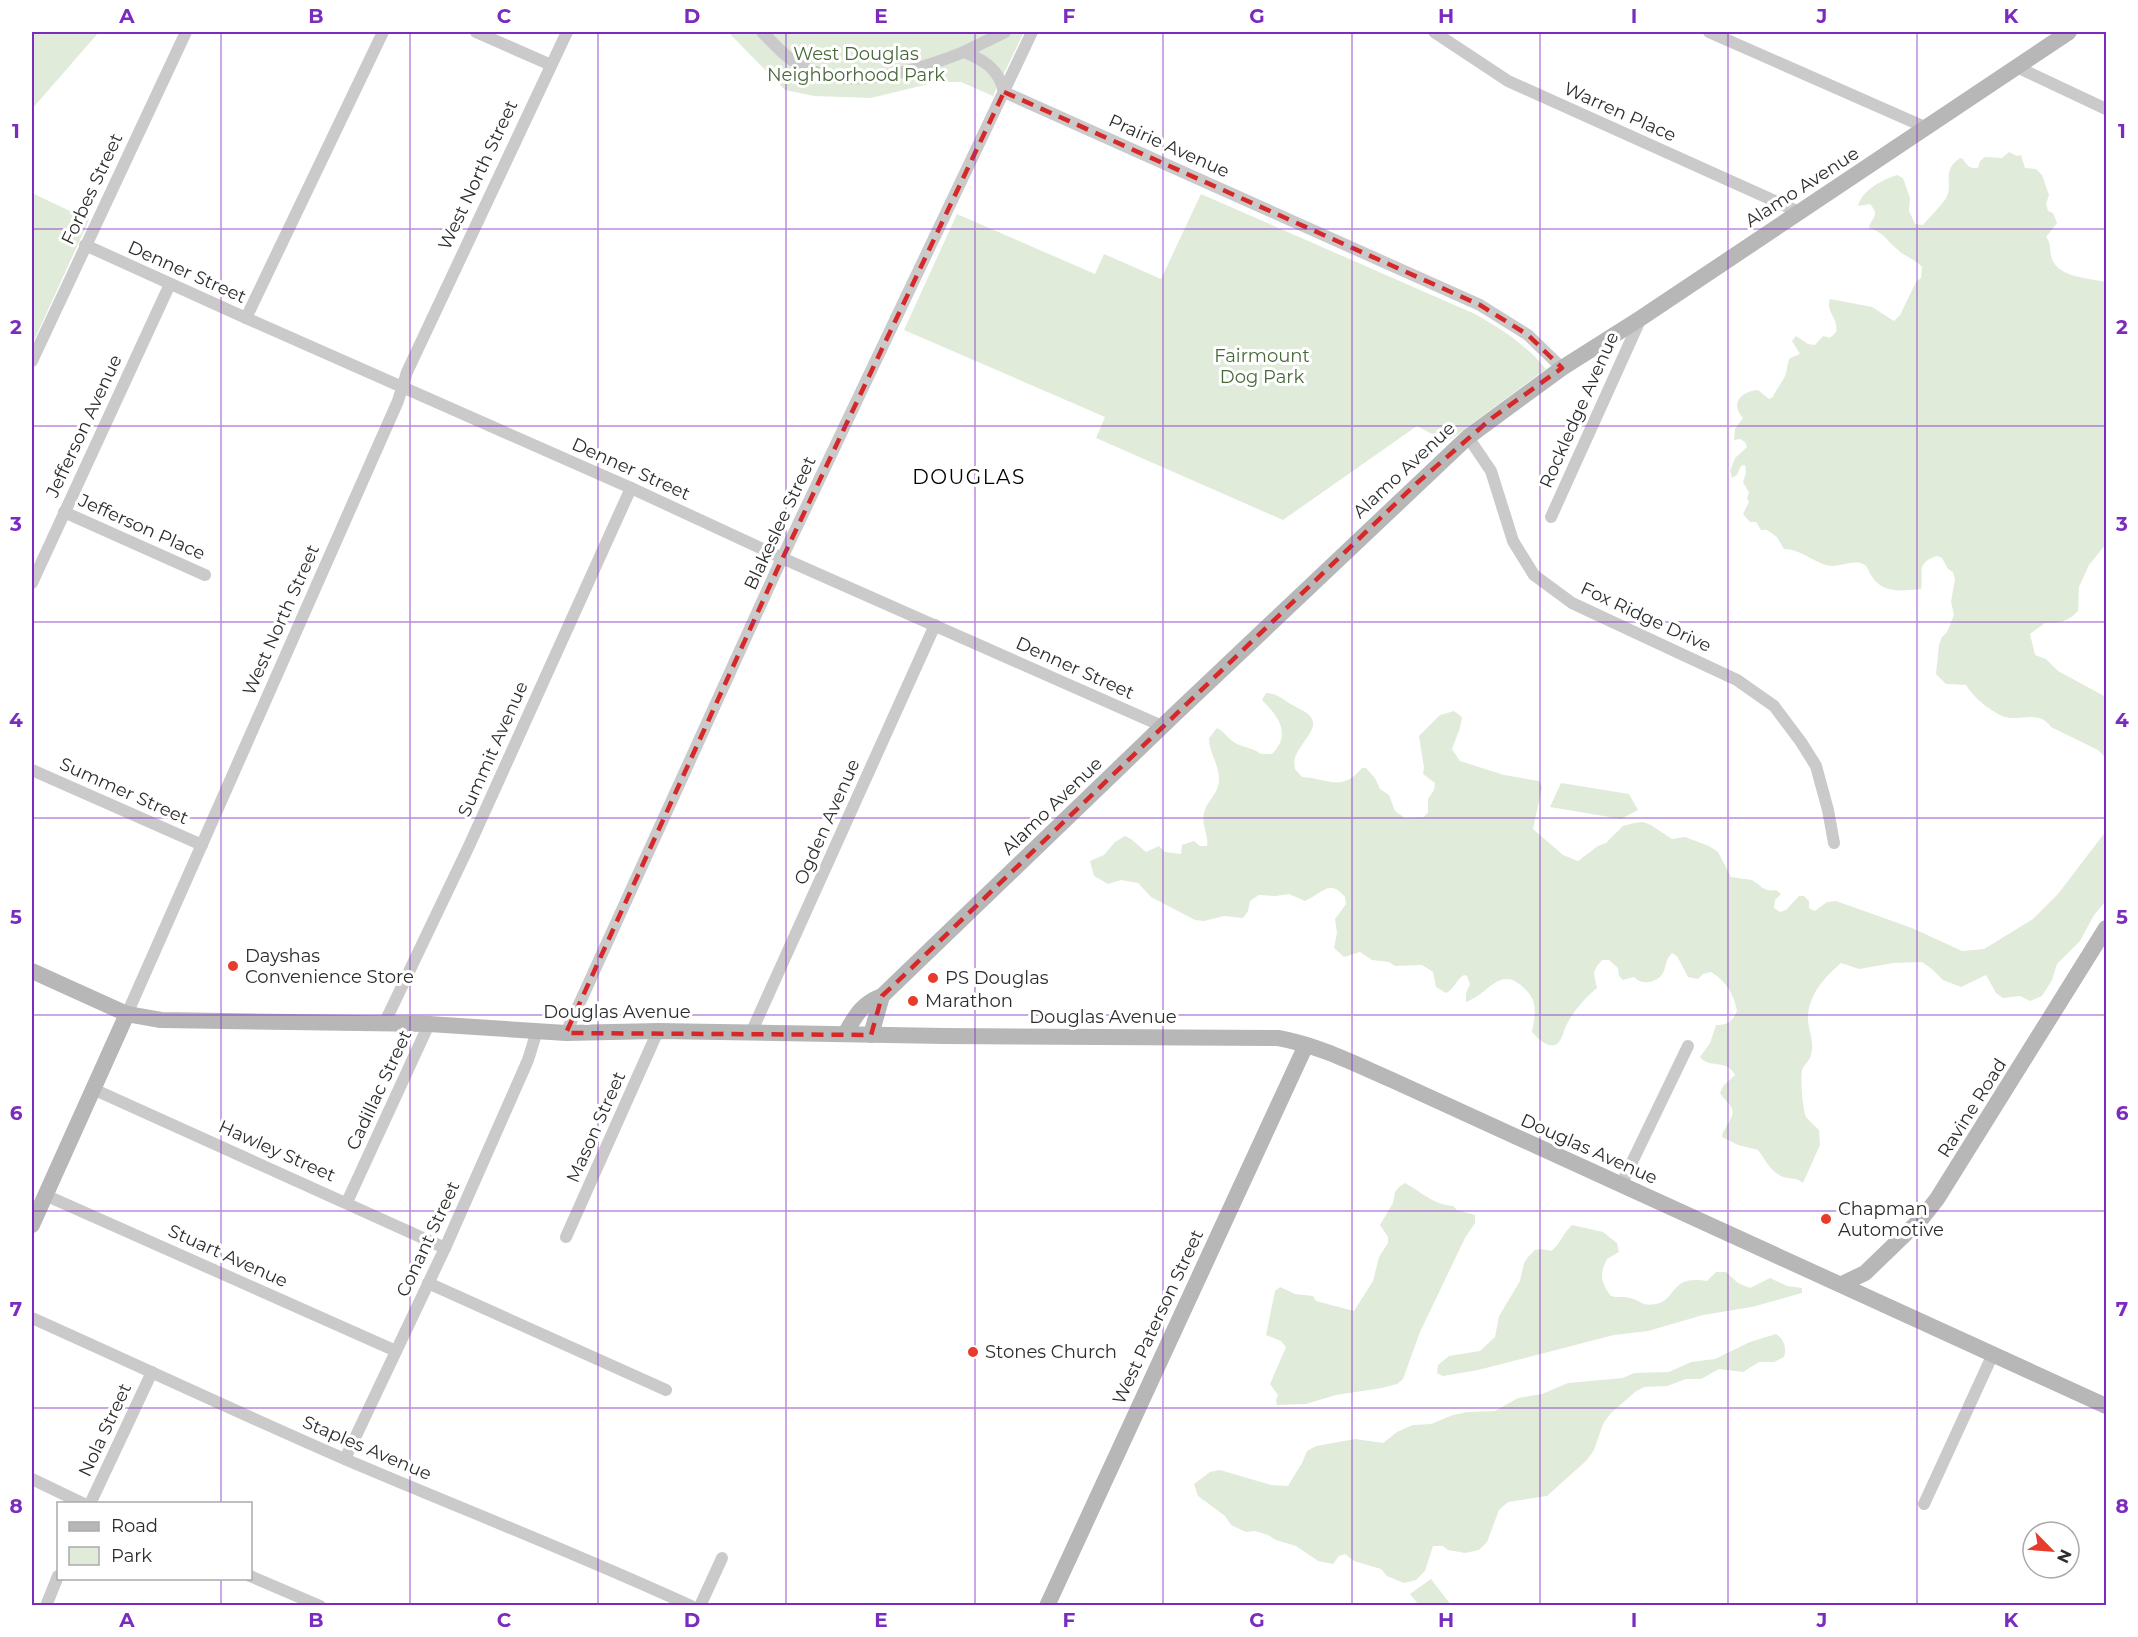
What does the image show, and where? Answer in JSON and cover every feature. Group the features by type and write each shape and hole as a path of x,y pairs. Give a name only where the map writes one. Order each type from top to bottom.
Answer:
{"street":[{"name":"Forbes Street","path":"32,362 186,32"},
{"path":"246,318 383,32"},
{"path":"476,32 551,66"},
{"name":"West North Street","path":"32,1220 127,1014 394,412 407,372 567,32"},
{"path":"762,32 790,59 813,70 837,77 864,79 887,76 964,52 1005,32"},
{"name":"Blakeslee Street","path":"566,1033 782,558 1032,32"},
{"name":"Warren Place","path":"1434,32 1508,81 1799,212"},
{"path":"1709,32 1927,128"},
{"name":"Alamo Avenue","path":"845,1034 868,1001 882,996 1162,726 1468,437 1562,368 1641,318 2069,32"},
{"path":"964,52 989,64 1000,78 1004,92"},
{"path":"2017,67 2106,109"},
{"name":"Prairie Avenue","path":"1004,92 1480,305 1528,335 1562,368"},
{"name":"Denner Street","path":"86,245 1162,726"},
{"name":"Jefferson Avenue","path":"32,583 170,284"},
{"name":"Rockledge Avenue","path":"1551,517 1641,318"},
{"name":"Fox Ridge Drive","path":"1468,437 1491,471 1513,541 1534,575 1572,603 1737,680 1774,706 1816,766 1834,843"},
{"name":"Summit Avenue","path":"384,1024 473,837 631,488"},
{"name":"Jefferson Place","path":"64,512 206,575"},
{"name":"Ogden Avenue","path":"751,1033 935,625"},
{"name":"Summer Street","path":"32,770 202,845"},
{"name":"Ravine Road","path":"1842,1284 1865,1273 1902,1239 1936,1199 2106,928"},
{"name":"Douglas Avenue","path":"32,971 127,1014 191,1022 429,1024 566,1033 658,1031 1278,1038 1306,1045 1392,1080 2106,1406"},
{"path":"872,1035 882,996"},
{"name":"Cadillac Street","path":"347,1202 429,1024"},
{"name":"Conant Street","path":"345,1459 445,1248 528,1060 537,1031"},
{"name":"Mason Street","path":"566,1237 658,1031"},
{"name":"West Paterson Street","path":"1047,1605 1306,1045"},
{"path":"1622,1185 1688,1046"},
{"name":"Hawley Street","path":"93,1089 445,1248"},
{"name":"Stuart Avenue","path":"45,1195 396,1351"},
{"path":"428,1283 666,1390"},
{"name":"Staples Avenue","path":"32,1318 345,1459 598,1563 691,1605"},
{"path":"1924,1504 1993,1354"},
{"name":"Nola Street","path":"90,1502 153,1372"},
{"path":"32,1479 82,1502"},
{"path":"700,1605 722,1558"},
{"path":"252,1577 320,1605"},
{"path":"46,1605 57,1578"}],"highlighted area":[{"path":"1004,92 1480,305 1528,335 1562,368 1492,418 1417,483 882,996 871,1035 566,1033 777,570"}],"green space":[{"path":"32,32 99,32 32,109"},
{"name":"West Douglas Neighborhood Park","path":"728,32 1024,32 993,96 961,82 937,82 871,98 814,96 785,90"},
{"path":"2009,152 2017,156 2021,155 2025,168 2036,169 2042,175 2049,195 2046,204 2048,211 2053,213 2057,223 2046,237 2056,265 2068,274 2106,282 2106,544 2089,565 2079,587 2078,611 2063,621 2045,623 2030,634 2035,655 2046,659 2058,671 2106,697 2106,758 2098,750 2051,727 2040,718 2002,716 1982,703 1966,685 1946,684 1936,674 1939,645 1954,615 1951,602 1955,579 1953,572 1948,569 1942,558 1937,556 1923,565 1921,589 1893,590 1876,581 1863,564 1831,566 1795,551 1784,549 1777,537 1767,530 1761,530 1756,522 1750,522 1743,514 1749,502 1747,498 1749,493 1743,482 1746,472 1745,465 1741,466 1737,475 1732,478 1730,471 1735,458 1747,447 1740,439 1734,440 1735,429 1743,418 1737,407 1739,399 1747,393 1758,390 1769,399 1773,397 1785,376 1790,358 1800,354 1792,341 1796,336 1808,344 1815,345 1823,336 1830,338 1836,332 1836,323 1829,308 1830,299 1872,307 1894,321 1900,315 1916,282 1921,278 1922,267 1919,264 1900,252 1882,234 1869,228 1875,212 1870,204 1858,206 1868,190 1897,175 1903,178 1910,198 1909,211 1915,224 1923,225 1947,196 1949,172 1954,163 1960,158 1969,166 1978,168 1980,161 1985,157 2002,158"},
{"path":"32,193 89,220 32,345"},
{"name":"Fairmount Dog Park","path":"1201,194 1475,314 1513,338 1546,369 1447,442 1417,426 1283,520 1096,438 1105,417 904,330 957,214 1095,274 1104,254 1161,279"},
{"path":"1266,693 1278,696 1311,718 1312,729 1295,760 1295,769 1302,777 1341,782 1354,776 1362,768 1366,768 1375,778 1380,789 1389,795 1395,811 1405,818 1424,817 1428,812 1428,799 1434,790 1435,783 1423,774 1419,736 1440,715 1454,711 1462,717 1452,749 1460,761 1504,775 1539,781 1542,787 1533,829 1563,855 1578,861 1598,846 1606,843 1623,826 1643,822 1672,839 1685,837 1709,846 1718,852 1731,877 1752,880 1765,889 1776,890 1781,894 1775,900 1774,908 1780,912 1786,910 1799,896 1804,896 1809,901 1809,908 1815,911 1827,902 1836,901 1912,928 1962,951 1984,949 2033,919 2058,894 2106,831 2106,901 2094,915 2080,941 2057,964 2052,980 2042,996 2030,1001 2020,996 2003,998 1996,993 1986,975 1961,987 1943,980 1922,962 1893,963 1859,969 1841,963 1835,968 1818,987 1809,1010 1808,1023 1812,1050 1802,1071 1802,1094 1806,1117 1819,1130 1820,1145 1803,1183 1777,1174 1758,1150 1738,1145 1722,1137 1732,1113 1731,1107 1720,1093 1723,1086 1735,1075 1728,1067 1706,1062 1700,1057 1710,1043 1716,1025 1727,1023 1733,1018 1737,1011 1736,1005 1728,988 1721,980 1711,972 1703,974 1698,979 1688,977 1677,956 1672,953 1662,975 1650,982 1641,982 1634,977 1623,980 1619,976 1618,968 1609,960 1602,960 1594,973 1597,988 1573,1014 1559,1042 1552,1046 1544,1043 1532,1032 1535,1015 1533,1000 1518,983 1509,979 1495,983 1466,1002 1466,993 1470,984 1467,976 1461,977 1446,993 1436,987 1433,972 1422,965 1395,966 1389,962 1372,960 1360,952 1344,957 1334,948 1337,933 1335,919 1346,904 1345,897 1334,889 1325,889 1305,901 1289,894 1259,895 1250,901 1248,911 1243,918 1224,916 1204,921 1195,920 1151,897 1138,883 1121,880 1108,884 1094,876 1090,861 1104,855 1115,842 1125,836 1146,852 1159,846 1165,852 1181,854 1182,845 1194,841 1200,846 1207,846 1203,822 1204,813 1217,789 1219,779 1209,738 1217,728 1237,744 1261,754 1272,754 1278,747 1282,732 1273,712 1262,700"},
{"path":"1561,783 1629,794 1638,810 1621,819 1550,807"},
{"path":"1405,1183 1433,1200 1475,1215 1475,1223 1465,1238 1420,1332 1403,1379 1397,1384 1382,1388 1336,1395 1306,1404 1277,1405 1278,1395 1270,1384 1286,1347 1281,1341 1266,1335 1275,1291 1280,1287 1295,1294 1313,1296 1316,1301 1354,1311 1373,1281 1379,1257 1388,1243 1388,1237 1380,1225 1393,1203 1395,1192"},
{"path":"1572,1225 1603,1232 1617,1243 1619,1252 1607,1259 1602,1274 1603,1283 1611,1296 1630,1298 1647,1305 1656,1304 1668,1297 1680,1284 1695,1280 1707,1281 1716,1272 1726,1272 1738,1283 1750,1288 1770,1278 1787,1286 1802,1288 1802,1293 1752,1307 1703,1315 1648,1331 1614,1335 1478,1370 1443,1376 1437,1373 1438,1365 1449,1356 1480,1351 1495,1337 1499,1316 1520,1281 1524,1263 1528,1257 1535,1250 1551,1251"},
{"path":"1776,1334 1783,1341 1785,1350 1784,1357 1774,1362 1759,1362 1743,1372 1719,1369 1701,1379 1686,1379 1667,1386 1644,1387 1635,1392 1610,1414 1587,1460 1547,1496 1508,1502 1499,1510 1487,1542 1479,1550 1465,1553 1448,1550 1443,1546 1433,1546 1425,1571 1416,1580 1404,1583 1387,1576 1381,1569 1354,1561 1345,1554 1339,1556 1333,1564 1318,1561 1296,1546 1255,1531 1246,1532 1231,1525 1225,1516 1198,1496 1194,1484 1210,1472 1220,1470 1271,1485 1288,1486 1307,1451 1316,1446 1355,1439 1383,1443 1397,1432 1413,1425 1431,1424 1468,1412 1495,1411 1518,1398 1542,1394 1568,1383 1623,1378 1634,1373 1669,1372 1691,1362 1715,1359 1750,1342"},
{"path":"1431,1579 1451,1605 1419,1605 1410,1594"}],"place":[{"name":"Dayshas Convenience Store","path":"233,966"},
{"name":"PS Douglas","path":"933,978"},
{"name":"Marathon","path":"913,1001"},
{"name":"Chapman Automotive","path":"1826,1219"},
{"name":"Stones Church","path":"973,1352"}],"district":[{"name":"DOUGLAS","path":"969,477"}]}
